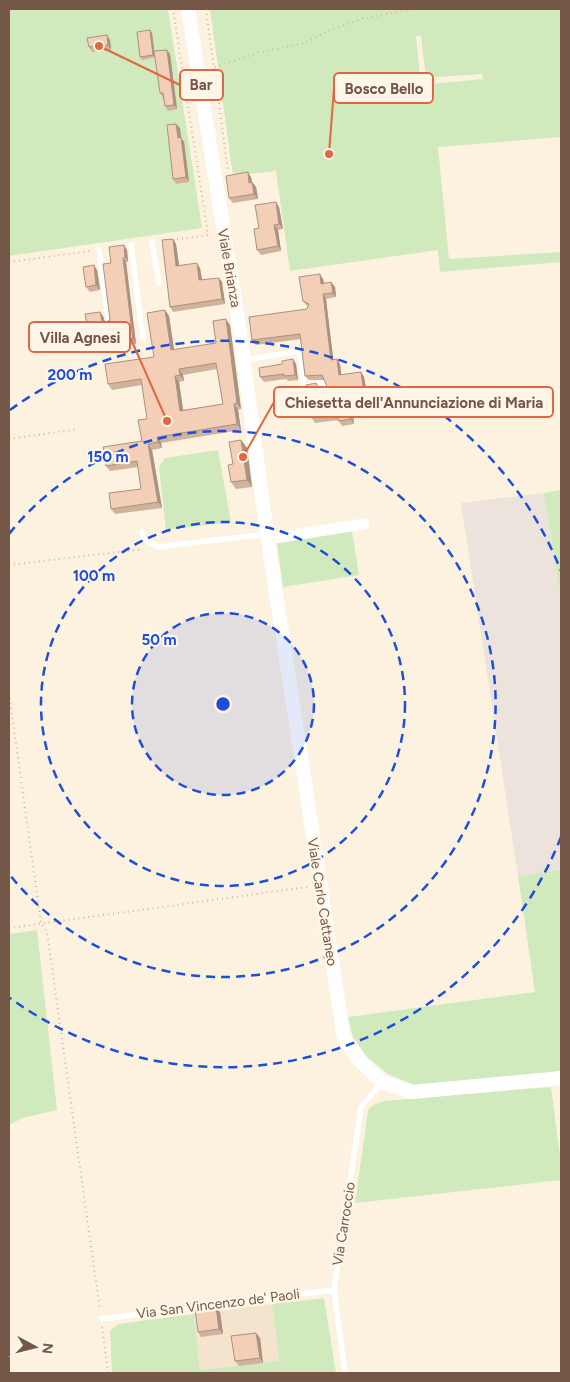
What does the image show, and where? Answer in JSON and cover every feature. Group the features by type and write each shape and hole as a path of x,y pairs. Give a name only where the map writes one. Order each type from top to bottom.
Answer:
{"street":[{"name":"Viale Brianza","path":"188,9 242,319 244,360 267,534"},
{"path":"267,534 364,524"},
{"name":"Viale Carlo Cattaneo","path":"267,534 319,886 344,1039 362,1063 382,1082 412,1092 561,1078"}],"lane":[{"path":"152,242 159,283"},
{"path":"131,245 143,338"},
{"path":"99,250 109,322"},
{"path":"244,360 299,352 304,386 322,383 332,405"},
{"path":"142,532 144,539 158,547 267,534"},
{"name":"Via Carroccio","path":"345,1373 334,1290 361,1107 382,1082"},
{"name":"Via San Vincenzo de' Paoli","path":"102,1319 334,1290"}],"path":[{"path":"173,9 208,235"},
{"path":"206,9 218,91"},
{"path":"214,67 258,53 307,42 326,32 362,20 413,9"},
{"path":"9,439 78,429"},
{"path":"9,565 158,547"},
{"path":"9,693 41,923 47,932 108,1373"},
{"path":"9,928 319,886"}],"shaded area":[{"path":"544,493 559,588 561,588 561,870 518,876 461,503"},
{"path":"272,1304 279,1361 200,1370 194,1314"}],"green space":[{"path":"9,9 168,9 202,228 9,256"},
{"path":"210,9 561,9 561,137 438,147 449,259 561,252 561,262 440,272 438,250 290,271 276,171 233,176","holes":["416,36 421,36 426,78 482,74 483,79 421,85"]},
{"path":"218,450 231,522 166,530 159,467 165,458"},
{"path":"561,490 561,588 559,588 544,493"},
{"path":"352,531 359,575 283,587 277,543"},
{"path":"561,870 561,1072 414,1085 388,1074 367,1057 353,1037 348,1017 535,992 518,876"},
{"path":"37,930 57,1110 23,1118 9,1125 9,934"},
{"path":"551,1087 561,1163 561,1180 355,1203 368,1110 373,1105 384,1101"},
{"path":"324,1298 336,1373 112,1373 110,1331 118,1324 194,1314 200,1370 279,1361 272,1304"}],"building":[{"path":"150,30 153,55 140,57 137,32"},
{"path":"107,35 108,45 89,47 87,38"},
{"path":"167,50 174,105 165,106 163,93 160,93 154,51"},
{"path":"176,124 178,138 181,137 186,177 173,179 167,125"},
{"path":"248,172 249,183 252,182 254,194 229,198 226,176"},
{"path":"276,202 279,224 274,225 278,246 257,250 254,229 259,228 255,205"},
{"path":"173,239 176,266 197,263 199,280 219,278 222,299 170,307 162,240"},
{"path":"124,245 125,257 123,258 133,339 86,345 84,329 88,329 85,314 100,312 102,321 110,320 103,264 111,263 109,247"},
{"path":"94,265 96,285 86,287 83,267"},
{"path":"320,274 321,284 331,282 333,293 323,294 331,360 337,359 339,375 361,372 364,394 348,397 351,419 338,421 338,414 312,418 306,385 316,383 326,404 331,404 333,400 322,375 305,376 300,334 252,340 249,317 307,309 309,304 303,301 299,277"},
{"path":"165,310 171,350 216,343 213,321 226,319 237,403 234,404 237,424 157,437 158,442 148,444 158,502 111,509 109,493 141,489 137,461 106,466 103,447 142,441 138,420 147,419 141,379 108,384 105,364 154,357 147,313","holes":["216,363 223,404 180,411 175,376 180,375 179,369"]},
{"path":"293,359 295,375 284,376 284,374 260,377 259,368 282,364 282,361"},
{"path":"241,440 247,480 231,482 228,465 233,464 229,442"},
{"path":"216,1307 219,1329 198,1332 195,1309"},
{"path":"256,1333 260,1358 235,1361 231,1336"}],"place":[{"name":"Bar","path":"99,46"},
{"name":"Bosco Bello","path":"329,154"},
{"name":"Villa Agnesi","path":"167,421"},
{"name":"Chiesetta dell'Annunciazione di Maria","path":"243,457"}]}
